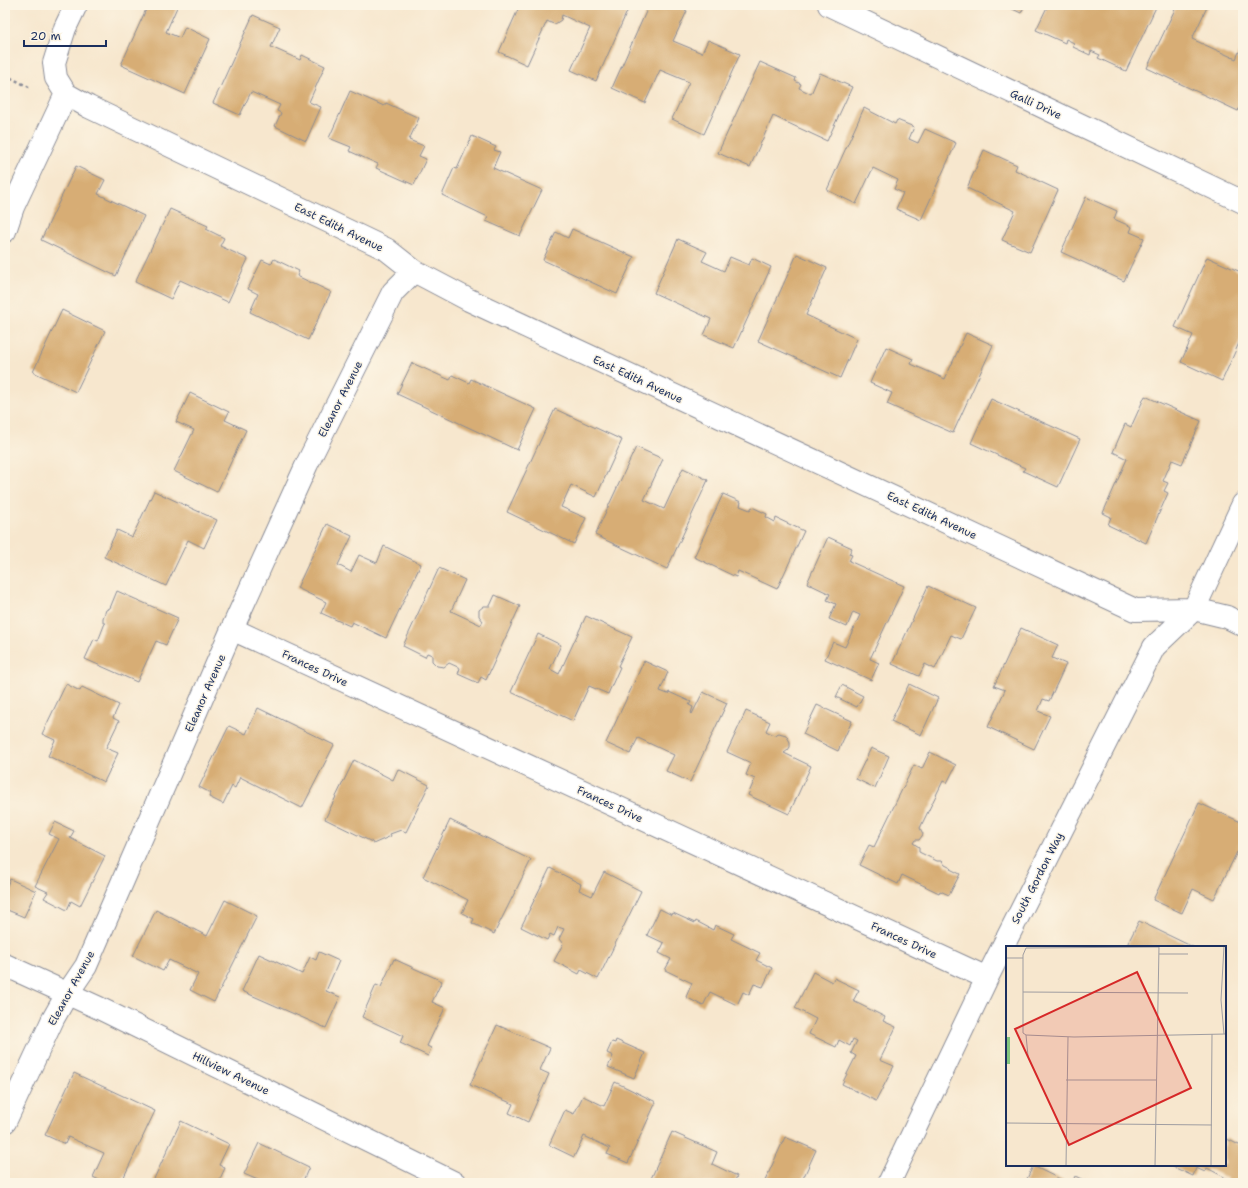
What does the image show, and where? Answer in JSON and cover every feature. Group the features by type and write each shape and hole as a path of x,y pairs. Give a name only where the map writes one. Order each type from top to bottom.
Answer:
{"street":[{"path":"5,231 61,86 54,63 65,28 76,5"},
{"name":"Galli Drive","path":"829,5 1243,202"},
{"name":"East Edith Avenue","path":"61,86 386,249 414,271 469,300 1135,610 1194,609 1227,617 1243,625"},
{"name":"Eleanor Avenue","path":"5,1122 53,1020 67,994 86,966 232,629 307,464 393,292 414,271"},
{"path":"1194,609 1243,504"},
{"name":"South Gordon Way","path":"889,1183 987,978 1154,647 1194,609"},
{"name":"Frances Drive","path":"232,629 987,978"},
{"name":"Hillview Avenue","path":"5,965 99,1008 455,1183"}],"building":[{"path":"148,5 178,5 166,32 180,38 185,27 210,39 185,94 121,65"},
{"path":"520,5 630,5 596,81 571,70 590,28 562,15 561,20 555,24 547,21 527,65 499,52"},
{"path":"649,5 674,5 687,11 673,41 702,53 708,40 740,54 704,134 672,119 689,82 660,70 645,103 612,88"},
{"path":"1004,5 1025,5 1021,13"},
{"path":"1048,5 1157,5 1126,71 1098,58 1100,55 1091,51 1090,55 1073,47 1074,43 1066,39 1065,43 1036,30"},
{"path":"1177,5 1208,5 1192,39 1236,59 1239,52 1243,54 1243,101 1238,111 1147,68"},
{"path":"253,15 280,27 271,47 300,60 302,55 325,66 309,102 321,107 306,141 275,126 281,113 277,111 280,105 251,92 240,115 213,103"},
{"path":"760,62 796,78 795,81 801,84 799,88 811,94 820,73 852,87 827,141 773,116 750,167 718,153"},
{"path":"350,91 384,106 386,103 419,118 409,140 424,146 419,156 426,159 414,185 376,168 378,164 349,151 351,147 329,138"},
{"path":"864,108 895,124 897,120 914,127 909,139 918,143 925,129 956,143 921,220 896,209 903,193 894,189 898,180 873,168 856,204 827,190"},
{"path":"472,136 496,147 494,150 500,152 493,168 542,190 520,236 486,221 488,217 442,195 454,168 457,169"},
{"path":"984,150 1017,165 1015,170 1058,190 1030,252 1002,240 1015,211 967,188"},
{"path":"76,166 105,180 98,194 144,216 116,276 41,240"},
{"path":"1086,197 1117,211 1114,219 1132,227 1130,232 1144,238 1124,281 1061,252"},
{"path":"170,209 208,226 206,229 224,238 220,246 248,259 228,302 180,280 171,299 135,282"},
{"path":"572,229 634,257 617,294 543,260 556,232 568,238"},
{"path":"678,239 707,252 702,261 724,271 730,257 749,265 752,258 771,267 734,348 704,335 711,319 654,293"},
{"path":"797,254 827,268 806,315 857,339 840,378 758,341"},
{"path":"1207,257 1243,273 1243,334 1222,381 1181,362 1193,335 1175,327"},
{"path":"274,259 299,271 297,276 331,292 308,340 250,312 258,294 248,289 262,260 271,264"},
{"path":"62,310 105,331 76,392 33,372"},
{"path":"966,333 993,345 953,433 887,404 892,393 870,383 886,347 913,359 911,364 945,379"},
{"path":"412,363 450,380 452,375 469,383 471,379 536,409 517,450 397,394"},
{"path":"190,393 229,412 225,420 246,430 217,492 174,471 194,430 176,422"},
{"path":"1145,396 1201,421 1182,464 1172,460 1163,481 1168,483 1164,491 1168,493 1146,543 1108,525 1111,517 1103,513 1127,459 1113,452 1125,424 1131,427"},
{"path":"991,399 1080,439 1058,487 1023,471 1025,468 971,443"},
{"path":"555,409 622,440 596,497 571,485 561,507 586,518 574,544 507,512"},
{"path":"636,447 663,459 644,500 664,509 683,468 708,480 667,569 595,535"},
{"path":"154,491 217,520 204,548 188,540 166,586 104,557 117,530 132,537"},
{"path":"723,494 741,502 740,506 750,510 752,507 767,514 766,517 775,522 776,518 804,531 777,589 738,571 736,577 694,557"},
{"path":"327,524 352,536 338,565 351,572 359,555 377,563 384,546 421,564 386,638 352,622 350,626 321,613 326,602 297,588"},
{"path":"828,537 852,548 849,554 852,555 849,561 904,586 870,659 879,663 871,680 825,659 833,642 845,647 860,615 853,612 847,627 829,619 836,604 827,600 830,594 807,583"},
{"path":"439,568 465,580 451,611 481,625 483,621 479,616 479,610 484,606 490,606 495,595 520,606 486,680 481,677 478,683 458,674 460,668 449,663 444,667 437,666 432,661 432,655 427,653 425,657 403,646"},
{"path":"928,586 976,608 961,639 951,635 935,669 925,664 919,676 892,664"},
{"path":"117,591 178,618 166,645 156,641 137,682 85,659 94,639 98,641 105,623 103,623 103,618 106,610 110,608"},
{"path":"586,616 632,637 618,666 620,667 608,694 589,686 573,721 511,692 538,634 561,645 550,669 559,674"},
{"path":"1021,628 1058,645 1052,658 1066,664 1049,701 1043,699 1038,711 1050,716 1034,749 988,727 1005,690 994,686"},
{"path":"644,661 668,672 660,691 668,694 669,692 691,702 689,705 693,707 692,714 703,692 727,703 690,782 666,771 674,755 638,738 630,754 606,743"},
{"path":"66,684 80,691 82,687 119,705 113,718 119,721 106,748 118,753 104,782 48,756 55,740 42,734"},
{"path":"909,684 938,698 921,735 891,721"},
{"path":"842,685 863,696 857,707 836,697"},
{"path":"817,705 852,721 838,751 803,734"},
{"path":"258,708 334,745 302,808 240,777 235,788 232,786 223,804 209,797 211,793 199,787 229,726 246,734"},
{"path":"746,711 770,722 766,731 774,735 779,733 786,735 790,742 790,747 784,753 811,766 789,814 748,795 755,779 746,775 751,763 727,752"},
{"path":"871,748 889,756 875,788 856,779"},
{"path":"930,752 956,765 947,783 943,781 920,828 923,834 922,836 919,840 915,840 913,843 919,847 919,852 937,861 942,861 945,865 951,868 950,869 960,874 949,895 940,891 939,893 902,875 898,884 859,865 869,845 874,847 914,765 922,769"},
{"path":"354,760 393,780 398,769 429,785 406,832 401,830 390,834 391,836 373,844 372,842 325,819"},
{"path":"1199,803 1243,823 1243,855 1237,852 1214,899 1193,889 1182,913 1153,900"},
{"path":"450,820 531,860 494,934 472,923 474,919 462,913 468,900 423,877"},
{"path":"55,822 74,831 70,838 105,856 80,906 71,901 67,910 44,898 48,892 35,886 59,839 49,834"},
{"path":"550,868 581,884 579,890 592,896 604,872 641,891 598,979 581,970 579,974 554,961 563,944 559,939 564,929 558,927 554,936 550,934 547,940 521,927"},
{"path":"10,879 36,891 24,917 5,909 5,890"},
{"path":"225,900 257,916 214,1002 190,990 198,974 169,960 163,971 133,956 156,910 207,936"},
{"path":"660,909 695,923 696,921 713,930 715,925 734,934 731,939 760,953 756,960 772,968 763,987 754,984 749,995 743,992 737,1005 710,992 703,1006 686,997 692,983 665,970 671,959 659,953 664,943 647,935"},
{"path":"1139,921 1191,946 1126,946"},
{"path":"319,952 339,961 326,991 340,997 326,1028 242,991 259,954 302,974 310,957 316,960"},
{"path":"394,959 442,981 432,1002 445,1008 427,1046 431,1048 428,1056 400,1043 403,1036 362,1017 376,985 381,987"},
{"path":"813,972 832,982 834,978 859,990 853,1001 885,1017 883,1021 896,1027 880,1060 894,1066 876,1101 842,1084 856,1056 851,1053 857,1041 853,1039 850,1046 839,1040 836,1047 809,1034 816,1019 795,1008"},
{"path":"497,1025 550,1048 540,1070 549,1074 528,1122 509,1113 513,1104 470,1085"},
{"path":"616,1040 645,1053 634,1078 608,1067 613,1056 607,1053 612,1042 615,1043"},
{"path":"74,1073 155,1111 121,1183 105,1183 93,1177 104,1153 68,1137 65,1144 45,1135"},
{"path":"615,1082 656,1102 628,1163 607,1154 610,1148 584,1136 574,1157 549,1145 565,1110 574,1114 583,1096 604,1106"},
{"path":"181,1121 229,1144 219,1165 225,1168 218,1183 187,1183 179,1180 178,1183 157,1183 153,1181"},
{"path":"672,1132 717,1152 712,1164 737,1176 734,1183 649,1183"},
{"path":"785,1137 816,1150 801,1183 764,1183"},
{"path":"1226,1138 1243,1147 1243,1183 1226,1183 1228,1179 1207,1168 1205,1172 1196,1168 1193,1176 1171,1166 1226,1166"},
{"path":"259,1143 309,1167 302,1183 259,1183 260,1181 244,1174"},
{"path":"1033,1166 1068,1183 1025,1183"},
{"path":"1075,1176 1090,1183 1072,1183"}]}
